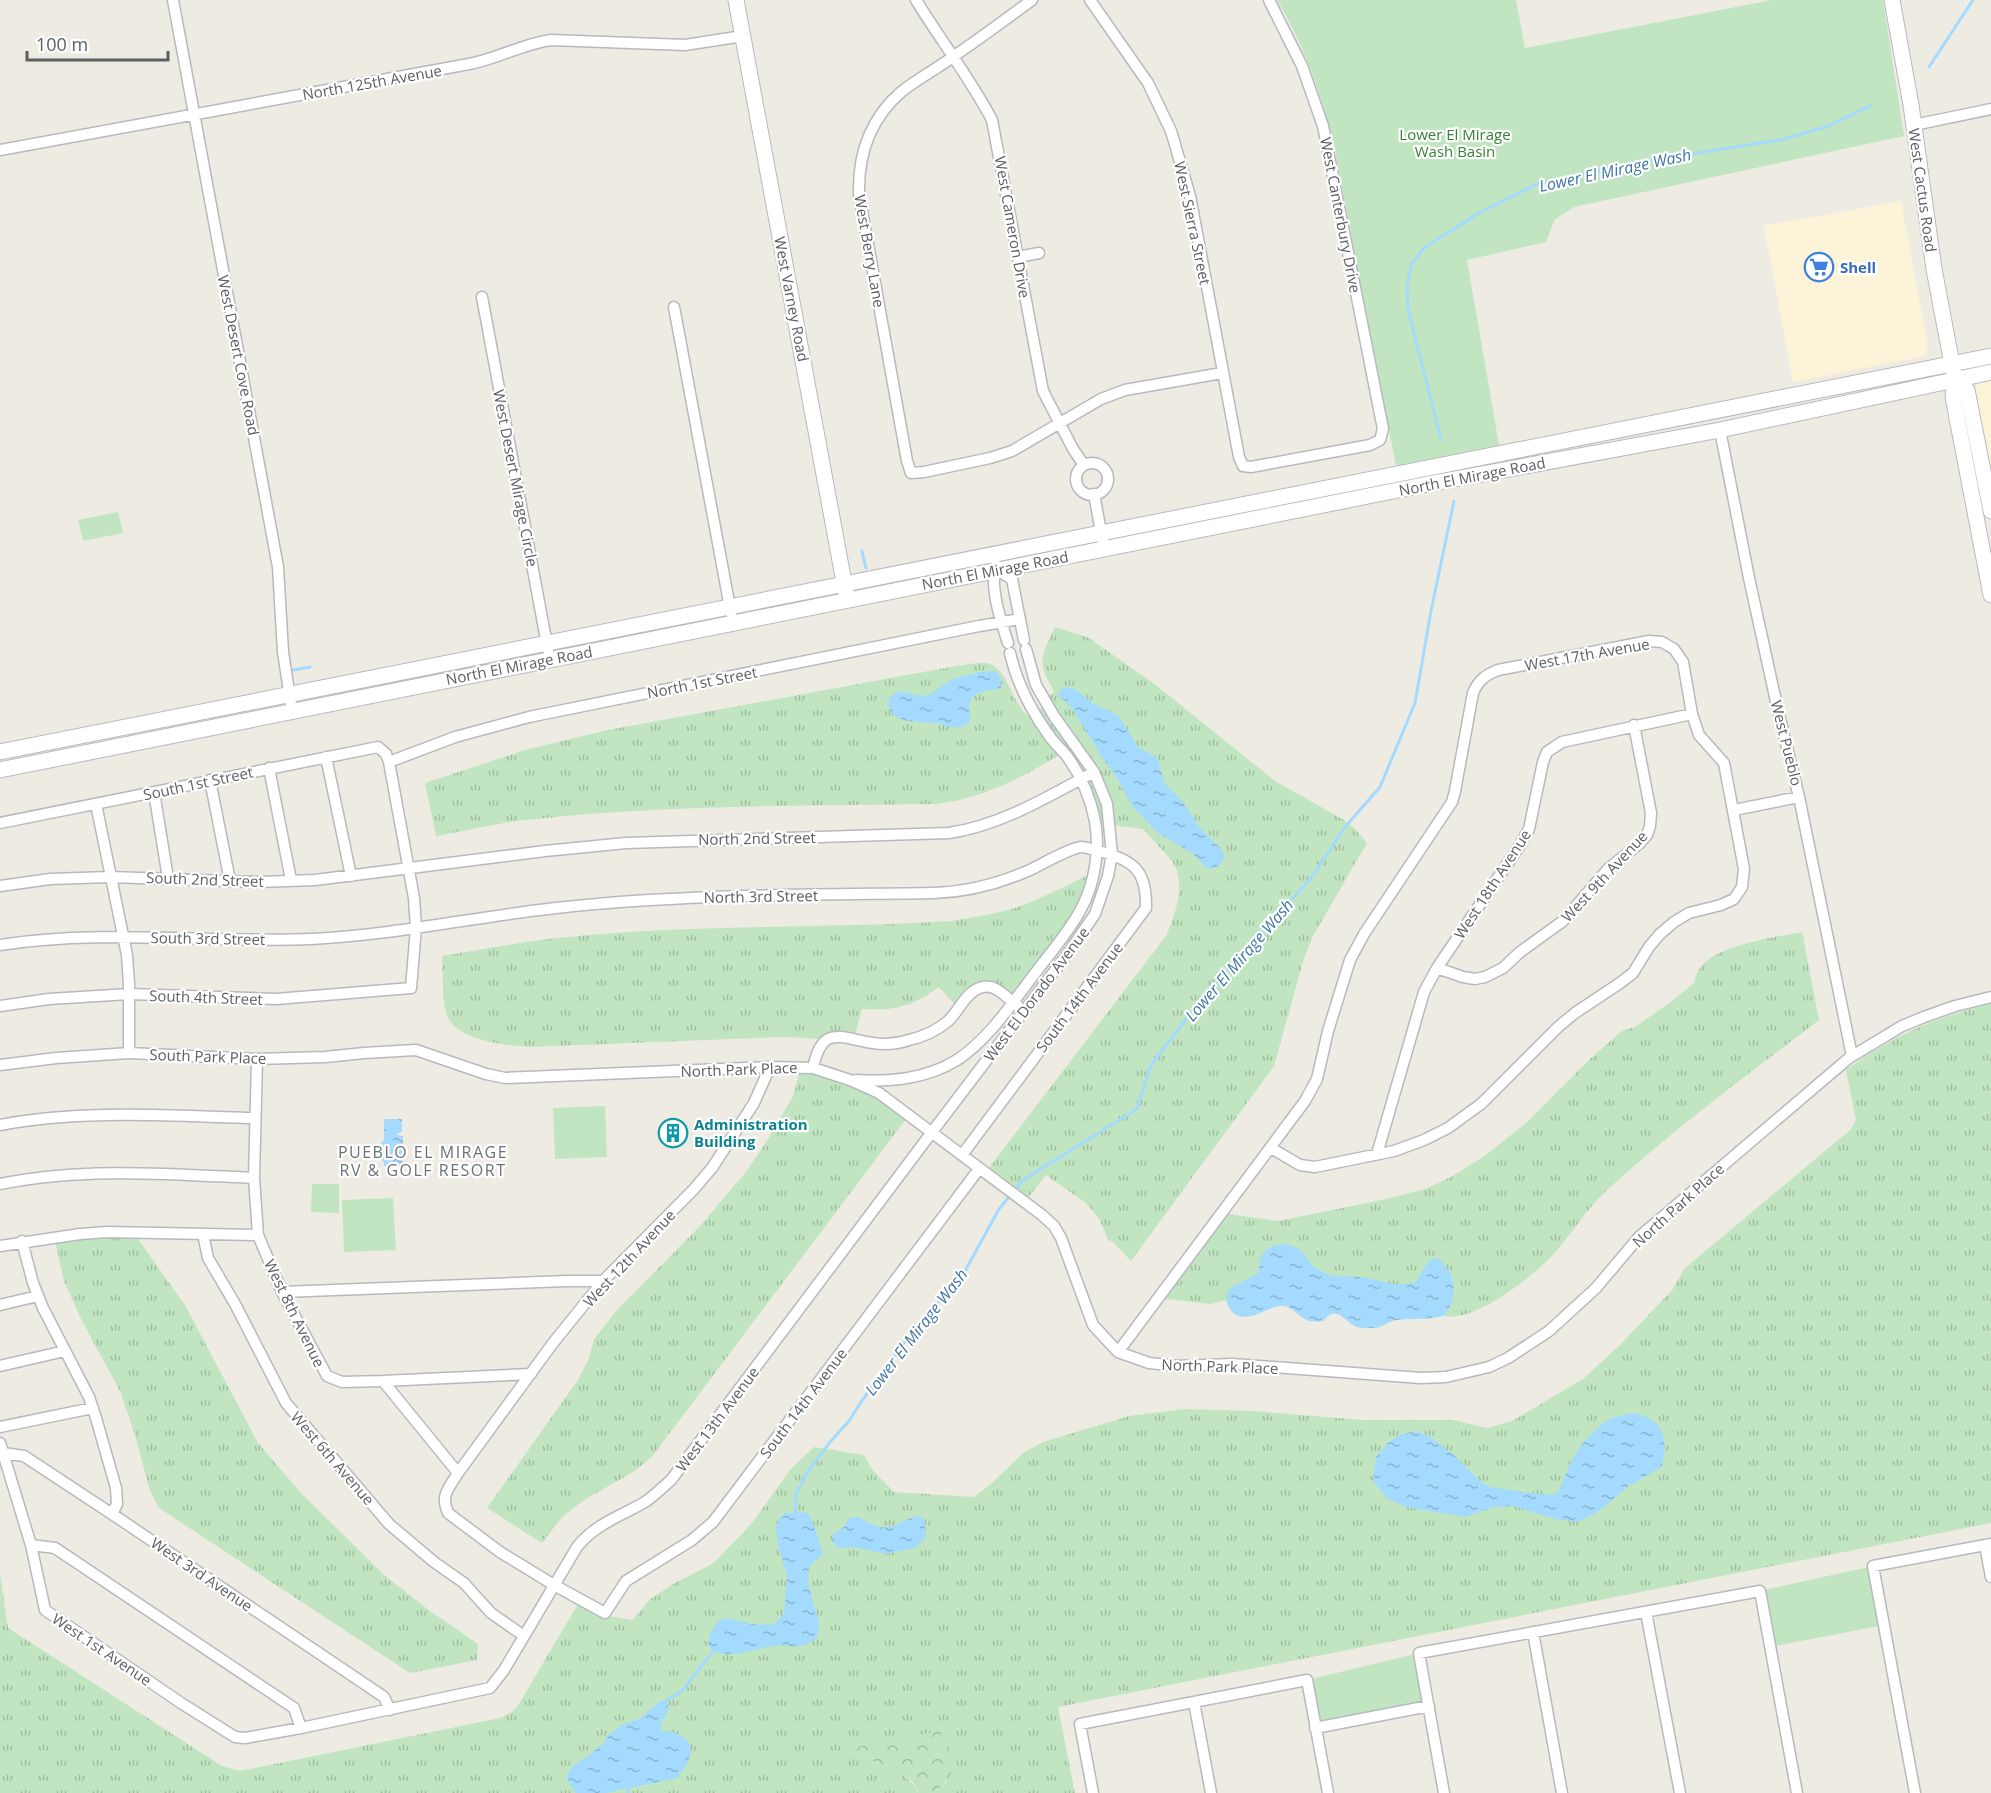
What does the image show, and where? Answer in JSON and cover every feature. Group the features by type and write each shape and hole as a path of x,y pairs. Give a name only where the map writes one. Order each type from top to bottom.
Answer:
{"main road":[{"name":"West Varney Road","path":"736,0 845,591"},
{"name":"West Cactus Road","path":"1892,0 1955,380 1953,397 1991,594"},
{"name":"North El Mirage Road","path":"0,752 290,695 549,651 732,615 845,591 994,554 1991,356"},
{"name":"North El Mirage Road","path":"845,591 997,569 1428,484 1720,430 1991,372"},
{"name":"West Cactus Road","path":"1955,380 1967,390 1991,510"},
{"name":"North El Mirage Road","path":"0,770 292,711 549,651"}],"street":[{"name":"West Desert Cove Road","path":"173,0 278,567 283,652 292,711"},
{"name":"West Cameron Drive","path":"916,0 952,58 978,94 992,120 1043,391 1084,465"},
{"name":"West Berry Lane","path":"1032,0 900,93 879,116 866,139 859,176 859,194 911,473 990,458 1012,451 1060,424"},
{"name":"West Sierra Street","path":"1090,0 1148,83 1171,131 1190,196 1222,373 1239,457 1243,466"},
{"name":"West Canterbury Drive","path":"1243,466 1251,467 1370,445 1380,440 1383,429 1323,126 1302,66 1269,0"},
{"name":"North 125th Avenue","path":"0,150 486,61 534,42 551,40 685,45 743,36"},
{"path":"1914,125 1991,110"},
{"path":"1018,257 1039,253"},
{"name":"West Desert Mirage Circle","path":"482,297 549,651"},
{"path":"674,307 732,615"},
{"path":"1060,424 1101,399 1125,390 1222,373"},
{"name":"West Pueblo","path":"1720,430 1749,578 1800,797 1852,1056"},
{"path":"1099,464 1106,471 1106,486 1099,493 1084,492 1077,484 1077,473 1084,465 1099,464"},
{"path":"1094,494 1104,548"},
{"name":"West El Dorado Avenue","path":"850,1080 886,1082 905,1079 936,1070 971,1050 987,1034 1057,945 1081,909 1094,872 1098,851 1087,791 1075,767 1048,734 1032,709 1015,674 993,582 997,569 994,554"},
{"name":"West El Dorado Avenue","path":"932,1132 1069,952 1095,914 1108,876 1112,854 1107,804 1094,772 1036,685 1025,645 1012,579 997,569"},
{"name":"North 1st Street","path":"389,762 455,737 529,717 1020,619"},
{"name":"West 17th Avenue","path":"1118,1352 1271,1148 1305,1101 1317,1079 1328,1031 1350,960 1364,934 1452,802 1476,684 1497,670 1649,641 1662,642 1674,649 1683,662 1692,714 1699,735 1724,763 1744,869 1742,887 1734,899 1721,905 1689,913 1674,922 1649,947 1633,973 1558,1026 1482,1104 1424,1140 1394,1151 1315,1167 1300,1165 1271,1148"},
{"name":"West 18th Avenue","path":"1377,1154 1424,992 1437,968 1529,829 1547,752 1562,742 1692,714"},
{"name":"West 9th Avenue","path":"1437,968 1475,980 1503,968 1520,952 1563,921 1608,869 1647,835 1651,813 1634,725"},
{"name":"South 1st Street","path":"0,823 378,747 387,754 389,762"},
{"path":"326,757 351,876"},
{"path":"389,762 409,868 417,928"},
{"path":"269,768 291,880"},
{"name":"North 2nd Street","path":"409,868 626,843 949,833 969,830 996,820 1094,772"},
{"path":"210,780 230,881"},
{"path":"154,792 168,878"},
{"path":"1734,810 1800,797"},
{"path":"96,804 127,955 129,1053"},
{"name":"North 3rd Street","path":"417,928 556,908 648,900 952,892 999,882 1082,847 1098,851"},
{"name":"South 14th Avenue","path":"963,1155 1146,908 1146,892 1142,876 1136,867 1112,854 1098,851"},
{"name":"South 2nd Street","path":"0,886 50,879 110,877 230,881 291,880 351,876 409,868"},
{"name":"South 3rd Street","path":"0,945 70,938 123,936 313,939 417,928"},
{"name":"South 4th Street","path":"0,1006 50,999 129,994 276,999 411,988 417,928"},
{"path":"813,1068 816,1054 826,1040 837,1037 876,1044 891,1044 924,1035 947,1022 975,989 988,986 996,988 1024,1009"},
{"name":"North Park Place","path":"416,1050 486,1074 505,1078 770,1067 813,1068 850,1080 879,1094 1042,1215 1057,1232 1069,1257 1093,1325 1118,1352 1149,1363 1178,1366 1233,1364 1421,1378 1446,1377 1489,1367 1508,1358 1549,1331 1596,1288 1639,1237 1852,1056 1902,1026 1955,1006 1991,997"},
{"name":"South Park Place","path":"0,1065 129,1053 257,1059 325,1057 416,1050"},
{"name":"West 8th Avenue","path":"257,1059 254,1178 258,1235 282,1292 327,1376 342,1382 531,1374"},
{"name":"West 12th Avenue","path":"458,1473 603,1281 712,1168 754,1103 770,1067"},
{"path":"0,1125 85,1115 255,1118"},
{"name":"West 13th Avenue","path":"390,1710 490,1688 497,1682 584,1538 601,1525 645,1502 671,1480 932,1132"},
{"name":"South 14th Avenue","path":"554,1585 605,1613 626,1581 692,1540 713,1522 979,1169"},
{"path":"0,1184 65,1175 132,1172 254,1178"},
{"path":"0,1246 22,1241 107,1232 258,1235"},
{"name":"West 6th Avenue","path":"203,1234 208,1258 235,1304 286,1403 389,1524 434,1562 464,1583 491,1613 524,1636"},
{"path":"22,1241 38,1296 93,1408 116,1488 117,1504 112,1514"},
{"path":"282,1292 603,1281"},
{"path":"0,1305 38,1296"},
{"path":"0,1366 65,1351"},
{"path":"383,1381 458,1473 446,1493 444,1503 448,1513 500,1551 554,1585"},
{"path":"0,1427 93,1408"},
{"name":"West 3rd Avenue","path":"2,1448 24,1456 384,1697 390,1710"},
{"name":"West 1st Avenue","path":"2,1448 31,1545 45,1610 235,1737 245,1738 301,1728"},
{"path":"31,1545 55,1548 294,1708 301,1728 390,1710"},
{"path":"1915,1793 1873,1566 1988,1545 1991,1577"},
{"path":"1444,1793 1419,1653 1760,1591 1797,1793"},
{"path":"1646,1612 1680,1793"},
{"path":"1533,1632 1562,1793"},
{"path":"1093,1793 1080,1724 1307,1680 1328,1793"},
{"path":"1194,1702 1211,1793"},
{"path":"1316,1728 1428,1706"}],"shaded area":[{"path":"1901,201 1928,347 1926,353 1920,357 1793,382 1764,226"},
{"path":"1991,378 1991,486 1973,393 1978,382"}],"green space":[{"name":"Lower El Mirage Wash Basin","path":"1277,0 1516,0 1525,48 1772,0 1883,0 1904,136 1574,207 1555,219 1546,242 1467,260 1499,445 1396,466 1333,140 1310,68"},
{"path":"118,512 123,533 83,541 78,520"},
{"path":"1055,627 1089,638 1157,686 1275,781 1344,820 1367,843 1313,936 1304,958 1274,1066 1131,1261 1113,1242 1108,1240 1100,1220 1086,1203 1046,1175 1025,1202 985,1173 1166,936 1178,899 1179,879 1172,861 1143,829 1095,823 1064,752 1002,786 970,797 935,804 628,811 515,821 436,836 425,783 525,750 608,730 981,663 993,665 1000,671 1019,705 1032,719 1054,691 1045,673 1042,659"},
{"path":"1094,872 1081,909 1013,1002 988,986 959,1009 939,987 903,1006 862,1009 854,1039 784,1037 530,1047 495,1043 470,1036 459,1030 446,1013 442,956 536,941 616,933 952,921 1021,906"},
{"path":"1802,932 1819,1020 1630,1169 1586,1212 1558,1249 1545,1262 1495,1301 1463,1315 1396,1320 1380,1327 1361,1328 1336,1314 1328,1316 1323,1321 1311,1321 1284,1306 1244,1316 1237,1315 1231,1310 1226,1300 1210,1304 1159,1298 1223,1213 1278,1221 1386,1199 1425,1189 1451,1177 1483,1157 1525,1124 1591,1058 1622,1031 1635,1027 1695,982 1699,970 1709,960 1739,946"},
{"path":"1991,1004 1991,1523 1058,1707 1075,1793 934,1793 948,1780 848,1749 897,1771 913,1784 918,1793 0,1793 0,1574 8,1628 222,1766 240,1771 500,1718 512,1712 519,1704 578,1604 600,1618 608,1616 633,1620 649,1600 673,1584 714,1563 752,1523 790,1470 814,1447 864,1455 873,1471 894,1492 974,1497 1023,1453 1043,1442 1129,1416 1185,1409 1252,1411 1363,1420 1453,1420 1487,1428 1512,1421 1583,1379 1620,1345 1673,1289 1684,1269 1850,1130 1856,1120 1846,1070 1864,1057 1915,1029"},
{"path":"801,1067 850,1080 909,1115 651,1458 633,1472 584,1500 563,1516 542,1543 487,1508 578,1380 589,1358 594,1339 618,1309 702,1224 745,1173 793,1096"},
{"path":"605,1106 607,1157 555,1159 553,1108"},
{"path":"312,1184 339,1184 339,1213 311,1212"},
{"path":"393,1198 396,1250 344,1252 342,1200"},
{"path":"133,1232 185,1305 258,1443 301,1493 384,1575 430,1611 478,1644 477,1660 410,1673 159,1508 150,1491 121,1393 81,1319 64,1281 54,1237"},
{"path":"1873,1566 1884,1625 1770,1647 1760,1591"},
{"path":"1419,1653 1429,1706 1315,1728 1307,1680"},
{"path":"939,1731 950,1750 954,1764 949,1777 934,1793 918,1793 914,1784 903,1775 847,1749"}],"water":[{"path":"996,671 1001,680 1001,688 981,692 973,697 969,707 970,721 962,727 904,720 892,713 889,707 889,698 898,691 923,696 931,694 951,680 979,672"},
{"path":"1066,687 1075,689 1092,703 1119,716 1138,747 1157,758 1165,784 1184,803 1199,827 1223,852 1224,859 1219,866 1208,869 1192,853 1158,833 1132,806 1119,781 1072,708 1059,696 1059,691"},
{"path":"384,1119 402,1119 402,1131 396,1135 403,1136 403,1166 384,1166 381,1160 384,1158 381,1154 384,1151 380,1149 384,1146 381,1143 384,1140"},
{"path":"1284,1244 1297,1248 1315,1267 1326,1274 1397,1284 1416,1282 1429,1260 1437,1258 1452,1278 1454,1294 1452,1302 1443,1316 1396,1320 1374,1328 1355,1326 1336,1313 1332,1313 1323,1321 1309,1321 1285,1306 1278,1306 1249,1316 1242,1317 1235,1314 1227,1302 1229,1289 1257,1274 1261,1256 1266,1250"},
{"path":"1632,1413 1651,1420 1662,1431 1664,1457 1662,1467 1629,1486 1599,1511 1578,1522 1555,1519 1513,1506 1494,1507 1464,1517 1406,1507 1386,1498 1373,1480 1376,1457 1389,1442 1402,1434 1417,1431 1432,1438 1455,1456 1481,1482 1490,1487 1553,1495 1558,1492 1582,1444 1599,1426 1612,1418"},
{"path":"785,1513 807,1513 811,1518 823,1554 810,1567 808,1577 818,1621 819,1630 816,1638 801,1646 778,1645 732,1654 712,1651 709,1638 719,1621 734,1619 751,1624 775,1624 784,1613 787,1574 779,1550 776,1528 780,1517"},
{"path":"920,1516 925,1521 926,1536 914,1548 886,1554 853,1547 837,1548 832,1541 833,1534 845,1526 849,1518 859,1517 878,1527 890,1527"},
{"path":"660,1701 667,1702 668,1706 661,1731 683,1736 690,1744 689,1759 678,1778 606,1793 576,1793 567,1779 573,1766 604,1743 607,1736 624,1724 641,1718"}],"waterway":[{"name":"Lower El Mirage Wash","path":"1929,67 1973,0"},
{"name":"Lower El Mirage Wash","path":"1441,439 1408,310 1407,284 1412,263 1424,248 1479,213 1537,184 1658,159 1780,140 1826,127 1870,106"},
{"name":"Lower El Mirage Wash","path":"795,1516 796,1494 807,1473 849,1421 904,1343 965,1271 999,1209 1023,1180 1137,1109 1151,1065 1193,1010 1312,877 1345,827 1380,787 1415,703 1454,501"},
{"path":"862,551 866,568"},
{"path":"293,670 310,667"},
{"name":"Lower El Mirage Wash","path":"664,1702 682,1691 714,1650"},
{"name":"Lower El Mirage Wash","path":"628,1793 629,1784"}],"place":[{"name":"Shell","path":"1819,267"},
{"name":"Administration Building","path":"673,1133"}],"district":[{"name":"PUEBLO EL MIRAGE RV & GOLF RESORT","path":"423,1161"}]}
